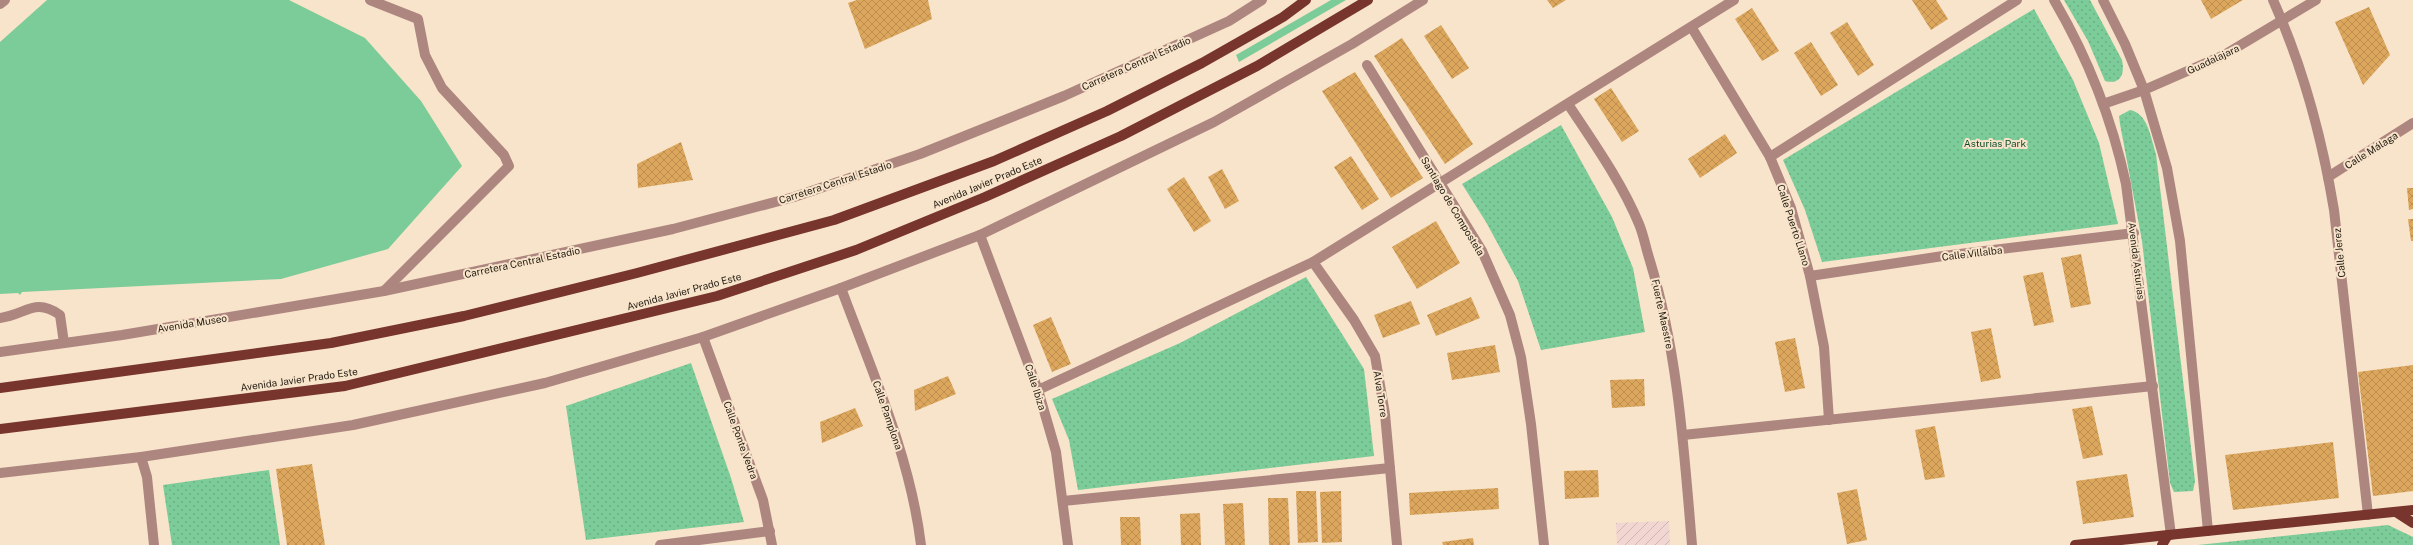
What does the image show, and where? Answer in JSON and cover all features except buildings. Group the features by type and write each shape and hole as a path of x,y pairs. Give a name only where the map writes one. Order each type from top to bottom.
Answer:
{"main road":[{"name":"Avenida Javier Prado Este","path":"0,388 331,344 464,316 637,274 834,220 994,161 1107,111 1202,64 1283,17 1306,0"},
{"name":"Avenida Javier Prado Este","path":"0,429 345,386 717,296 856,250 985,197 1121,136 1257,66 1368,0"},
{"path":"2075,545 2413,510"},
{"path":"2396,512 2413,523"},
{"path":"2162,545 2170,535"}],"street":[{"path":"0,4 5,0"},
{"path":"370,0 418,19 425,55 442,88 504,155 509,166 384,292"},
{"name":"Carretera Central Estadio","path":"384,292 673,229 794,197 920,154 1064,96 1230,21 1262,0"},
{"path":"0,473 141,458 361,423 545,384 704,337 841,288 980,234 1214,122 1352,44 1423,0"},
{"path":"1038,390 1313,262 1692,28 1734,0"},
{"path":"1770,157 2017,0"},
{"name":"Avenida Asturias","path":"2054,0 2087,62 2118,148 2134,233 2170,535"},
{"path":"2102,0 2125,44 2144,90 2167,168 2180,241 2208,531"},
{"name":"Calle Jerez","path":"2273,0 2303,74 2328,177 2334,210 2368,515"},
{"name":"Guadalajara","path":"2103,104 2144,90 2224,55 2316,0"},
{"name":"Calle Puerto Llano","path":"1692,28 1770,157 1790,208 1810,276 1824,347 1829,420"},
{"name":"Santiago de Compostela","path":"1367,65 1439,184 1482,251 1510,315 1521,357 1531,424 1544,545"},
{"name":"Fuerte Maestre","path":"1568,104 1608,164 1639,223 1668,330 1683,436 1692,545"},
{"name":"Calle Málaga","path":"2328,177 2413,123"},
{"name":"Calle Villalba","path":"1810,276 1943,256 2134,233"},
{"name":"Calle Ibiza","path":"980,234 1038,390 1056,452 1068,545"},
{"name":"Alva Torre","path":"1313,262 1373,349 1380,376 1397,545"},
{"name":"Calle Pamplona","path":"841,288 898,438 918,520 921,545"},
{"name":"Avenida Museo","path":"0,352 64,344 384,292"},
{"path":"0,318 11,316 37,306 51,309 60,315 64,344"},
{"name":"Calle Ponte Vedra","path":"704,337 763,500 772,545"},
{"path":"1683,436 2153,386"},
{"path":"141,458 147,477 154,545"},
{"path":"1063,501 1390,468"},
{"path":"660,545 770,531"}],"shaded area":[{"path":"1669,521 1670,545 1617,545 1616,523"}],"green space":[{"path":"47,0 289,0 365,38 421,101 462,166 388,249 281,279 22,292 20,295 18,293 0,294 0,42"},
{"path":"1331,0 1346,0 1239,62 1236,55"},
{"path":"2064,0 2090,0 2122,60 2123,70 2121,77 2118,80 2110,82 2105,81 2088,41"},
{"name":"Asturias Park","path":"2034,9 2073,80 2099,143 2118,224 1822,262 1805,210 1783,160"},
{"path":"2130,110 2136,112 2145,121 2156,154 2195,481 2193,491 2174,492 2170,483 2142,241 2119,116"},
{"path":"1561,125 1612,217 1633,268 1645,332 1541,350 1518,281 1486,222 1462,184"},
{"path":"1306,277 1364,369 1374,456 1078,490 1069,440 1052,399 1180,343"},
{"path":"691,363 731,478 744,522 586,540 566,406"},
{"path":"269,470 280,545 172,545 163,485"},
{"path":"2388,525 2413,537 2413,545 2198,545"}]}
